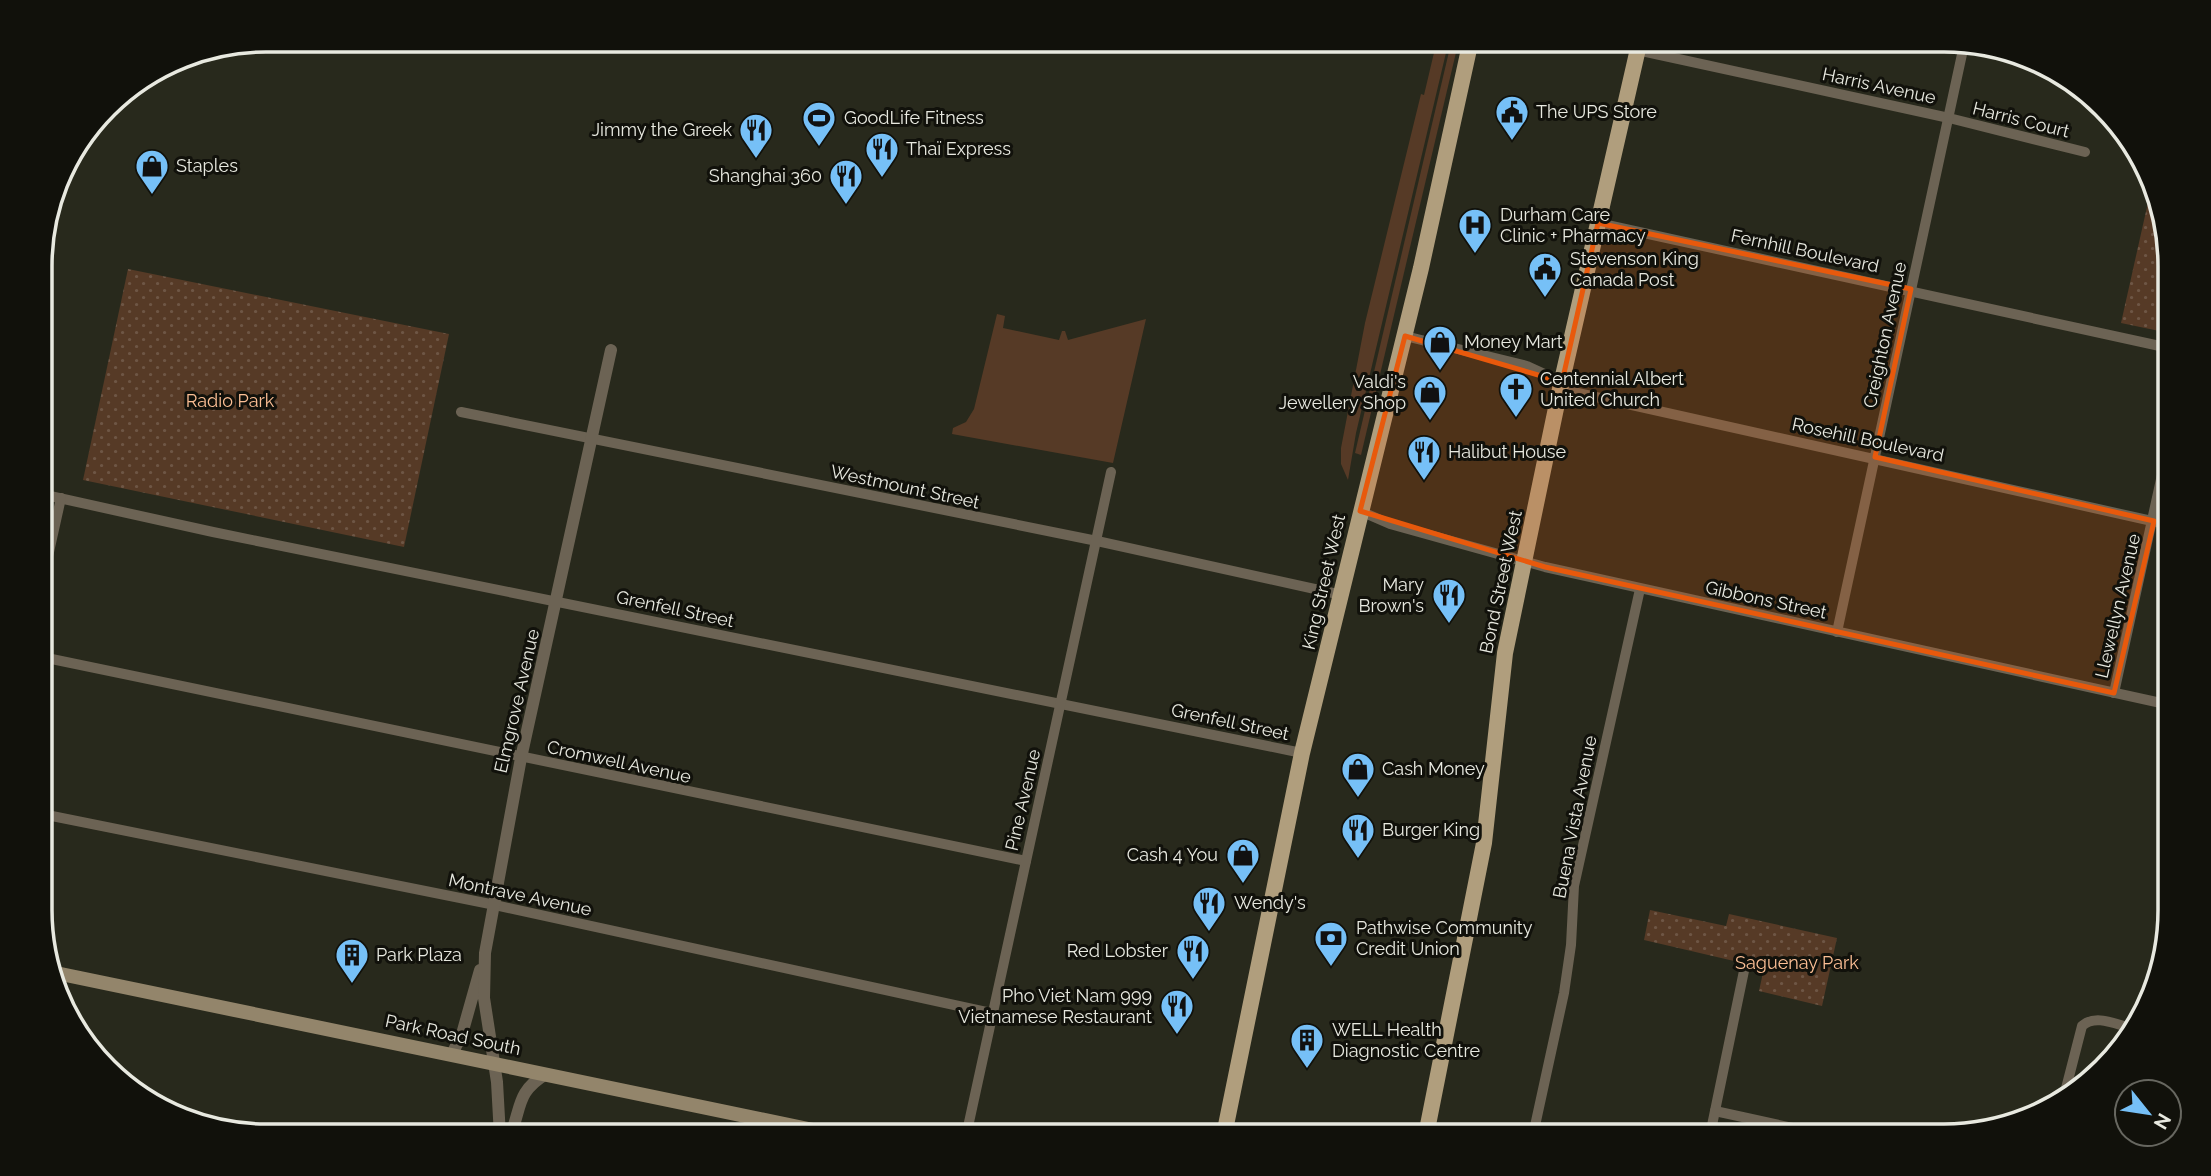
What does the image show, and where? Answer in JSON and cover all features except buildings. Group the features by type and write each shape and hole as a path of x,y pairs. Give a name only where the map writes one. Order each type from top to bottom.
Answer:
{"main road":[{"name":"King Street West","path":"1226,1123 1302,752 1405,336 1468,52"},
{"name":"Bond Street West","path":"1428,1123 1484,843 1497,703 1524,561 1636,52"},
{"name":"Park Road South","path":"63,974 783,1124"}],"street":[{"name":"Harris Avenue","path":"1669,52 1949,118"},
{"name":"Creighton Avenue","path":"1838,632 1962,53"},
{"name":"Harris Court","path":"1949,118 2085,152"},
{"name":"Fernhill Boulevard","path":"1598,223 1911,289 2158,345"},
{"name":"Rosehill Boulevard","path":"1405,336 1527,366 1561,385 2158,522"},
{"name":"Elmgrove Avenue","path":"499,1124 484,998 485,953 521,758 611,350"},
{"name":"Westmount Street","path":"461,412 1097,541 1342,595"},
{"name":"Pine Avenue","path":"969,1124 1111,471"},
{"name":"Grenfell Street","path":"53,496 213,532 1302,752"},
{"path":"53,536 61,498"},
{"name":"Llewellyn Avenue","path":"2114,693 2158,500"},
{"name":"Gibbons Street","path":"1360,511 1390,524 1640,589 2158,702"},
{"name":"Buena Vista Avenue","path":"1535,1123 1572,945 1574,886 1640,589"},
{"name":"Cromwell Avenue","path":"52,659 1026,861"},
{"name":"Montrave Avenue","path":"52,816 495,905 991,1013"},
{"path":"452,1054 462,1034 485,953"},
{"path":"1712,1123 1745,966"},
{"path":"2067,1084 2082,1026 2088,1020 2096,1020 2123,1026"},
{"path":"513,1124 522,1094 530,1084 546,1074"},
{"path":"1715,1111 1771,1123"}],"highlighted area":[{"path":"1598,223 1911,289 1875,457 2154,521 2114,693 1545,567 1360,511 1405,336 1562,382"}],"green space":[{"path":"1434,52 1446,52 1356,433 1348,480 1341,464 1341,448 1365,323 1421,94 1424,95"},
{"path":"1449,52 1456,52 1361,455 1355,453"},
{"path":"2148,202 2157,239 2158,331 2121,323"},
{"name":"Radio Park","path":"128,269 449,334 404,547 83,480"},
{"path":"997,314 1005,316 1003,328 1059,340 1062,331 1065,331 1068,340 1146,319 1113,463 952,434 953,428 966,422 974,409"},
{"name":"Saguenay Park","path":"1650,910 1726,926 1729,914 1837,938 1822,1006 1759,991 1764,968 1644,940"}],"place":[{"name":"The UPS Store","path":"1512,142"},
{"name":"GoodLife Fitness","path":"819,148"},
{"name":"Jimmy the Greek","path":"756,160"},
{"name":"Thaï Express","path":"882,179"},
{"name":"Staples","path":"152,196"},
{"name":"Shanghai 360","path":"846,206"},
{"name":"Durham Care Clinic + Pharmacy","path":"1475,255"},
{"name":"Stevenson King Canada Post","path":"1545,299"},
{"name":"Money Mart","path":"1440,372"},
{"name":"Centennial Albert United Church","path":"1516,419"},
{"name":"Valdi's Jewellery Shop","path":"1430,422"},
{"name":"Halibut House","path":"1424,482"},
{"name":"Mary Brown's","path":"1449,625"},
{"name":"Cash Money","path":"1358,799"},
{"name":"Burger King","path":"1358,860"},
{"name":"Cash 4 You","path":"1243,885"},
{"name":"Wendy's","path":"1209,933"},
{"name":"Pathwise Community Credit Union","path":"1331,968"},
{"name":"Red Lobster","path":"1193,981"},
{"name":"Park Plaza","path":"352,985"},
{"name":"Pho Viet Nam 999 Vietnamese Restaurant","path":"1177,1036"},
{"name":"WELL Health Diagnostic Centre","path":"1307,1070"}]}
